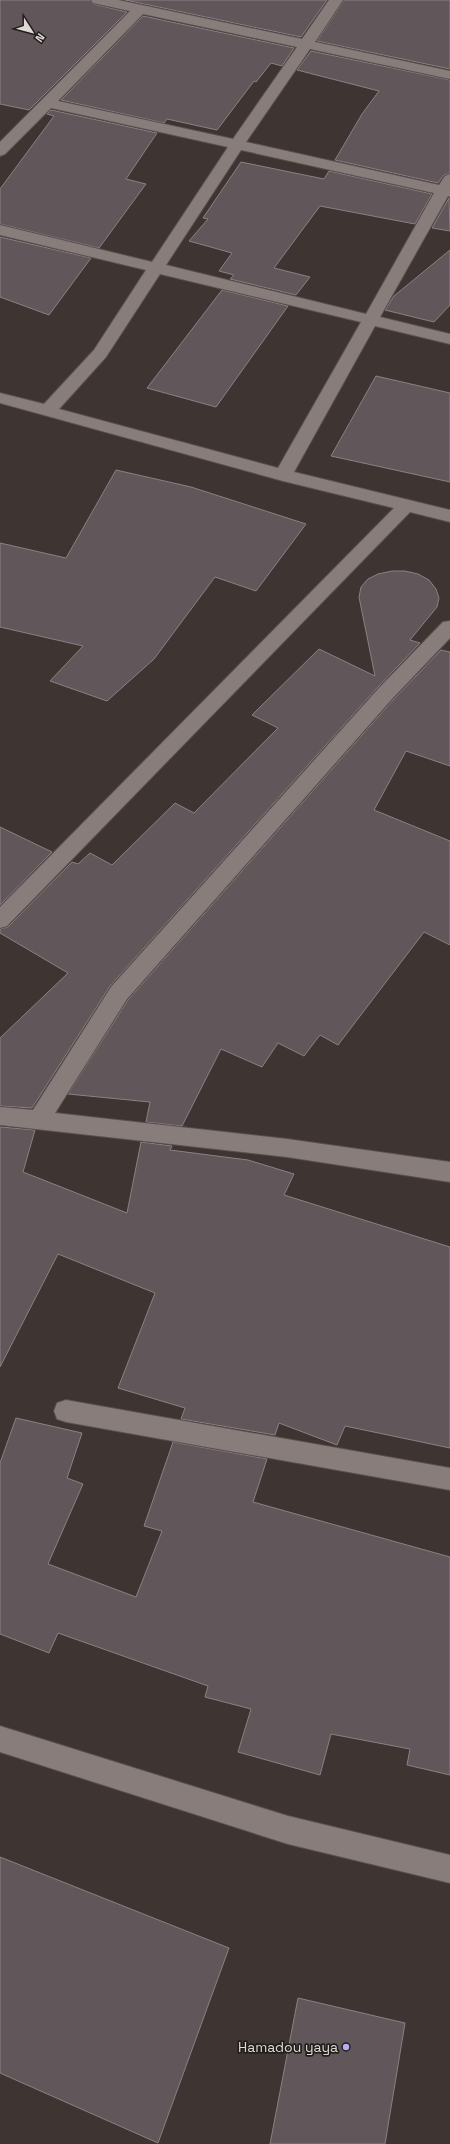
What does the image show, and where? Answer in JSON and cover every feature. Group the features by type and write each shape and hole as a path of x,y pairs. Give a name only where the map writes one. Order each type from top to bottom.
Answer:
{"street":[{"path":"47,411 100,353 237,145 336,0"},
{"path":"104,1 450,76"},
{"path":"0,151 140,9"},
{"path":"48,103 237,145 448,187 283,474"},
{"path":"0,230 450,339"},
{"path":"0,398 283,474 450,516"},
{"path":"0,920 407,505"},
{"path":"39,1120 119,993 380,700 450,627"},
{"path":"0,1116 287,1148 450,1172"},
{"path":"66,1411 450,1480"},
{"path":"0,1739 288,1830 450,1869"}],"building":[{"path":"0,0 90,0 93,4 127,12 29,110 0,104"},
{"path":"125,0 327,0 301,37"},
{"path":"344,0 450,0 450,69 317,41"},
{"path":"143,16 294,48 282,66 271,63 256,82 254,81 217,130 167,119 164,123 61,100"},
{"path":"311,51 450,80 450,173 444,175 438,183 335,160 362,114 379,91 297,70"},
{"path":"51,110 157,133 126,179 146,184 99,248 0,224 0,189 54,116 47,114"},
{"path":"241,162 324,179 329,171 432,194 415,224 320,206 274,268 310,277 296,295 230,279 234,275 219,271 232,253 189,241 208,219 203,218"},
{"path":"449,198 450,231 432,228"},
{"path":"0,237 91,258 49,315 0,297"},
{"path":"450,250 450,305 434,322 385,310 394,296"},
{"path":"222,290 288,306 216,407 147,388"},
{"path":"376,376 450,393 450,482 331,456"},
{"path":"116,470 191,487 306,524 256,591 215,577 154,659 107,701 50,681 83,646 0,627 0,543 66,558"},
{"path":"392,571 405,571 418,574 429,580 436,589 439,598 437,607 410,640 420,643 377,688 110,986 32,1108 0,1106 0,1038 68,973 0,933 0,929 8,927 72,862 78,864 90,853 112,865 175,803 194,813 278,728 252,715 319,649 375,676 359,597 361,587 368,579 378,574"},
{"path":"441,650 450,652 450,766 406,751 374,810 450,841 450,945 424,932 338,1045 320,1035 304,1056 278,1043 262,1067 221,1049 182,1126 146,1122 150,1102 68,1094 128,1000 393,700"},
{"path":"0,827 52,852 0,905"},
{"path":"0,1127 35,1130 23,1172 127,1213 141,1142 172,1146 170,1150 248,1160 294,1174 284,1195 450,1247 450,1448 345,1426 337,1445 279,1423 275,1435 181,1419 185,1408 118,1388 155,1293 58,1254 0,1367"},
{"path":"16,1418 82,1433 67,1478 83,1484 48,1564 136,1597 162,1531 144,1526 173,1442 267,1459 253,1502 450,1557 450,1775 407,1765 410,1749 331,1734 320,1775 238,1752 251,1709 205,1697 208,1686 58,1633 49,1653 0,1634 0,1463"},
{"path":"0,1857 229,1948 158,2143 0,2073"},
{"path":"298,1998 405,2023 385,2144 270,2144"}],"place":[{"name":"Hamadou yaya","path":"346,2047"}]}
